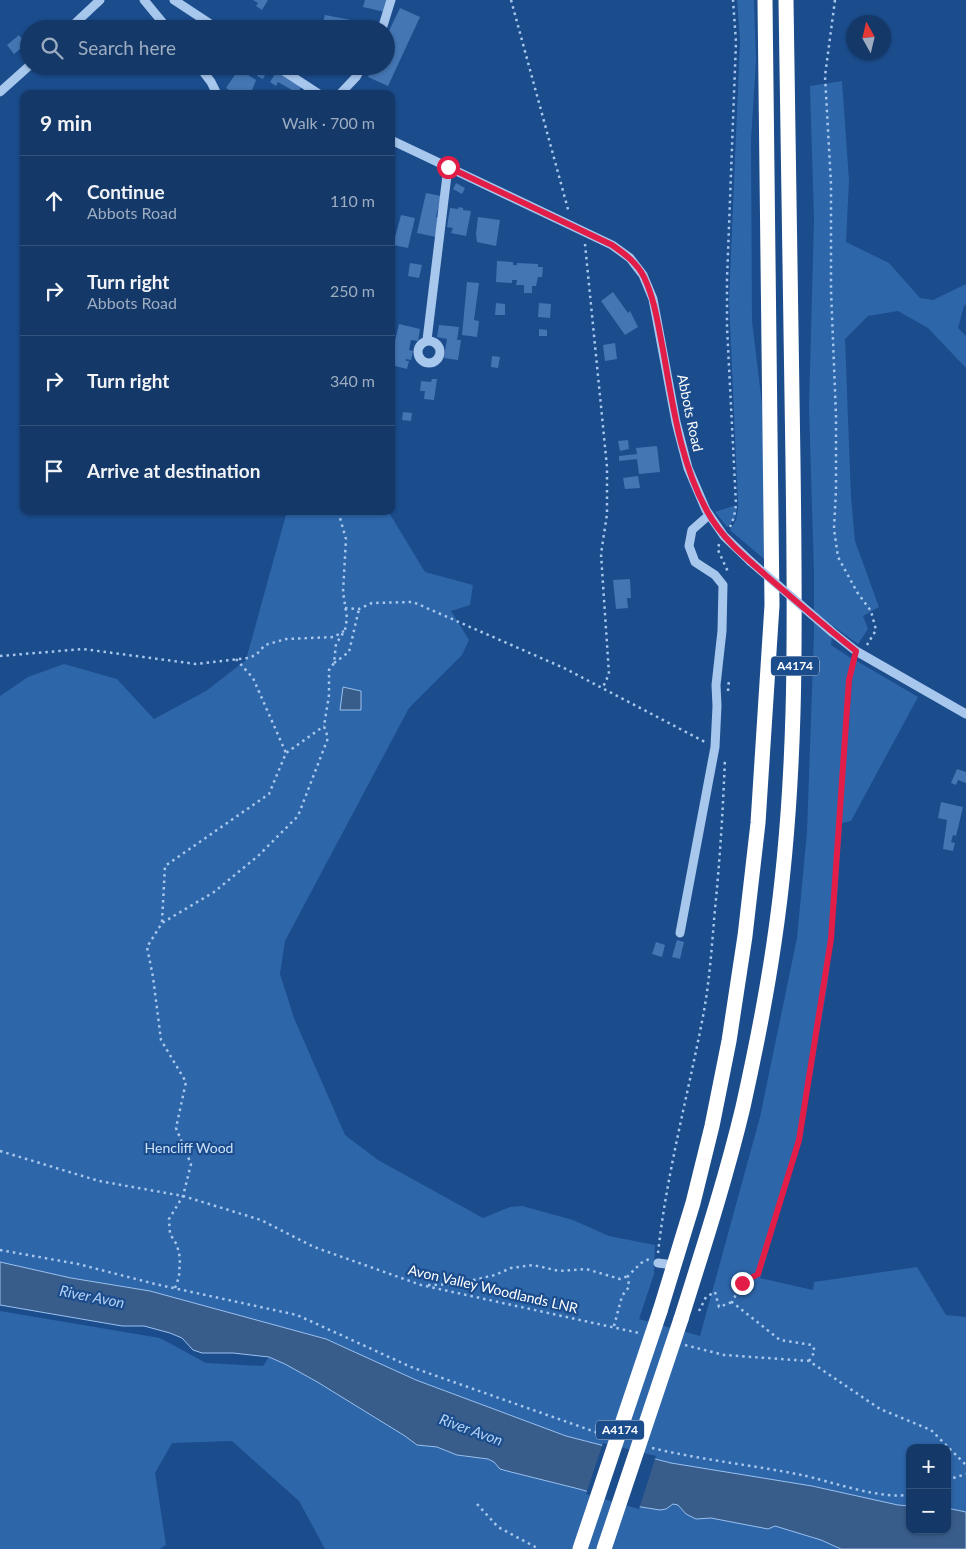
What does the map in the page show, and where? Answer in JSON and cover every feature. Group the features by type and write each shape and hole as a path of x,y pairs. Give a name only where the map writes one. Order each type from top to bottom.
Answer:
{"highway":[{"name":"A4174","path":"580,1549 660,1312 693,1203 729,1041 748,908 758,823 772,605 765,0"},
{"name":"A4174","path":"604,1549 681,1319 725,1173 758,1039 774,940 788,819 793,749 795,630 786,0"}],"street":[{"path":"79,20 100,0"},
{"path":"144,0 161,20"},
{"path":"174,0 204,20"},
{"path":"385,20 391,0"},
{"path":"0,92 20,74"},
{"path":"206,75 214,90"},
{"path":"290,75 313,90"},
{"path":"344,90 357,75"},
{"name":"Abbots Road","path":"395,142 612,245 630,258 643,275 653,299 676,422 688,468 709,515 724,536 750,561 859,653 966,714"},
{"path":"427,340 448,167"},
{"path":"680,932 715,747 716,685 722,631 722,585 715,575 695,562 689,546 692,530 709,515"},
{"path":"655,1260 674,1265"}],"path":[{"path":"511,0 569,213 570,225"},
{"path":"698,1314 706,1297 715,1292 718,1307 732,1302 742,1283 758,1274 799,1140 831,939 849,680 859,653 876,630 871,611 857,592 838,558 834,529 836,416 831,290 830,184 825,76 835,0"},
{"path":"583,231 607,467 607,514 601,554 609,674 602,687"},
{"path":"334,663 336,644 345,630 347,618 343,592 346,539 339,515"},
{"path":"346,608 359,609 372,603 413,602 555,664 715,747"},
{"path":"174,1288 179,1277 180,1258 177,1245 170,1234 169,1220 183,1196 191,1164 176,1128 186,1082 161,1040 153,976 147,947 162,923 214,892 258,856 298,816 328,738 324,726 329,695 329,670 334,663 349,652 359,609"},
{"path":"0,656 83,649 196,664 248,658 256,655 265,644 286,639 334,637 345,630"},
{"path":"236,658 253,678 286,753"},
{"path":"162,923 165,866 268,794 286,753 324,726"},
{"name":"Avon Valley Woodlands LNR","path":"0,1151 99,1181 183,1196 261,1220 314,1247 421,1285 641,1333"},
{"path":"0,1250 78,1264 174,1288 297,1315 410,1367 605,1435"},
{"path":"421,1285 456,1284 495,1275 511,1268 533,1265 559,1271 586,1269 620,1279 628,1276 641,1264 655,1260"},
{"path":"614,1326 622,1296 629,1286 628,1276"},
{"path":"732,1302 780,1340 812,1345 815,1351 809,1361"},
{"path":"678,1343 724,1355 809,1361 880,1409 931,1430 966,1465"},
{"path":"649,1447 693,1457 802,1475 890,1496 906,1494"},
{"path":"951,1479 966,1474"},
{"path":"477,1504 498,1527 539,1549"}],"green space":[{"path":"737,0 754,0 756,61 751,140 752,321 763,412 764,559 730,530 736,520 738,507 729,300 740,41"},
{"name":"Hencliff Wood","path":"842,81 849,180 846,242 889,263 920,298 933,300 966,284 966,304 958,328 966,336 966,368 928,328 898,311 868,316 845,339 851,497 855,541 879,607 863,616 868,629 858,644 833,626 831,645 852,659 837,819 841,823 855,660 918,697 851,821 842,823 837,898 828,980 801,1141 760,1278 813,1290 814,1282 917,1267 946,1315 966,1317 966,1512 951,1509 951,1444 906,1444 906,1506 812,1486 671,1463 566,1436 416,1380 326,1339 150,1291 71,1278 0,1262 0,696 28,677 64,664 117,679 154,719 206,691 246,660 286,515 390,515 425,572 473,585 470,605 451,611 469,640 462,655 409,708 285,941 280,974 294,1018 345,1135 378,1160 483,1218 510,1207 522,1206 573,1220 609,1236 655,1245 654,1274 639,1319 700,1336 760,1117 797,938 807,832 814,633 809,407 814,220 810,86"},
{"path":"733,506 737,507 735,519 727,527 715,512"},
{"path":"0,1311 160,1338 206,1363 263,1366 269,1357 319,1383 417,1445 437,1447 457,1455 488,1459 494,1462 500,1469 641,1507 666,1509 673,1504 678,1505 686,1514 696,1519 710,1518 768,1529 775,1526 821,1540 841,1549 325,1549 299,1501 232,1441 172,1443 155,1473 166,1545 160,1549 0,1549"}],"water":[{"path":"343,687 361,691 361,710 340,710"},
{"name":"River Avon","path":"0,1262 71,1278 150,1291 326,1339 416,1380 566,1436 671,1463 812,1486 906,1506 906,1534 951,1534 951,1509 966,1512 966,1549 841,1549 821,1540 775,1526 768,1529 711,1518 696,1519 686,1514 678,1505 673,1504 666,1509 660,1510 641,1507 500,1469 494,1462 488,1459 457,1455 437,1447 417,1445 319,1383 269,1357 233,1353 202,1353 193,1350 182,1338 144,1326 122,1326 0,1305"}],"pier":[{"path":"603,1443 656,1456 639,1509 586,1494"}],"building":[{"path":"253,0 268,0 262,10 256,6 258,3"},
{"path":"365,0 387,0 385,12 363,7"},
{"path":"400,8 420,17 395,71 395,20"},
{"path":"325,15 351,20 324,20"},
{"path":"19,35 20,36 20,49 14,54 7,45"},
{"path":"235,75 248,75 256,80 252,90 229,90 226,88"},
{"path":"258,75 265,75 263,79"},
{"path":"274,75 284,75 302,86 299,90 292,90 278,82 276,86 270,82"},
{"path":"369,75 393,75 388,86 368,77"},
{"path":"456,183 465,188 462,194 453,189"},
{"path":"426,193 441,196 436,217 440,218 436,237 417,233"},
{"path":"459,207 463,208 463,210 471,211 466,236 451,233 453,228 447,227 450,208 458,209"},
{"path":"401,215 415,218 408,248 395,245 395,238"},
{"path":"478,217 500,220 496,246 477,242"},
{"path":"497,261 513,262 513,265 517,265 517,263 538,264 538,267 543,267 542,277 538,277 536,286 532,286 532,293 524,293 524,285 516,285 517,280 512,280 512,283 496,282"},
{"path":"410,263 422,265 419,278 408,276"},
{"path":"467,282 479,283 474,320 479,321 477,337 462,335"},
{"path":"613,292 628,313 630,311 638,327 625,335 601,301"},
{"path":"496,303 505,304 505,315 495,315"},
{"path":"539,303 551,304 550,318 538,317"},
{"path":"399,324 420,329 418,341 411,340 409,350 413,351 411,360 406,359 406,361 409,361 407,369 395,366 395,340"},
{"path":"439,325 459,327 457,340 461,340 458,360 444,358 447,339 437,337"},
{"path":"539,329 547,330 547,336 539,336"},
{"path":"615,343 617,359 605,361 603,345"},
{"path":"492,356 500,357 498,368 491,367"},
{"path":"432,379 437,379 434,400 424,399 425,391 420,391 421,381 431,382"},
{"path":"403,412 412,413 411,421 402,420"},
{"path":"628,440 629,449 620,451 618,441"},
{"path":"657,446 660,472 639,474 637,459 619,461 619,456 637,454 636,448"},
{"path":"638,476 640,488 625,489 623,478"},
{"path":"630,579 631,598 627,598 628,608 616,609 613,580"},
{"path":"957,769 966,772 966,783 958,780 956,785 951,783"},
{"path":"941,802 963,807 956,836 953,835 951,842 955,843 953,851 943,849 947,820 938,818"},
{"path":"677,940 684,942 680,959 672,957"},
{"path":"656,942 665,945 662,957 652,954"}],"route":[{"path":"448,167 612,245 630,258 643,275 653,299 676,422 688,468 712,521 724,536 750,561 856,651 849,680 831,939 799,1140 758,1274 742,1283"}]}
